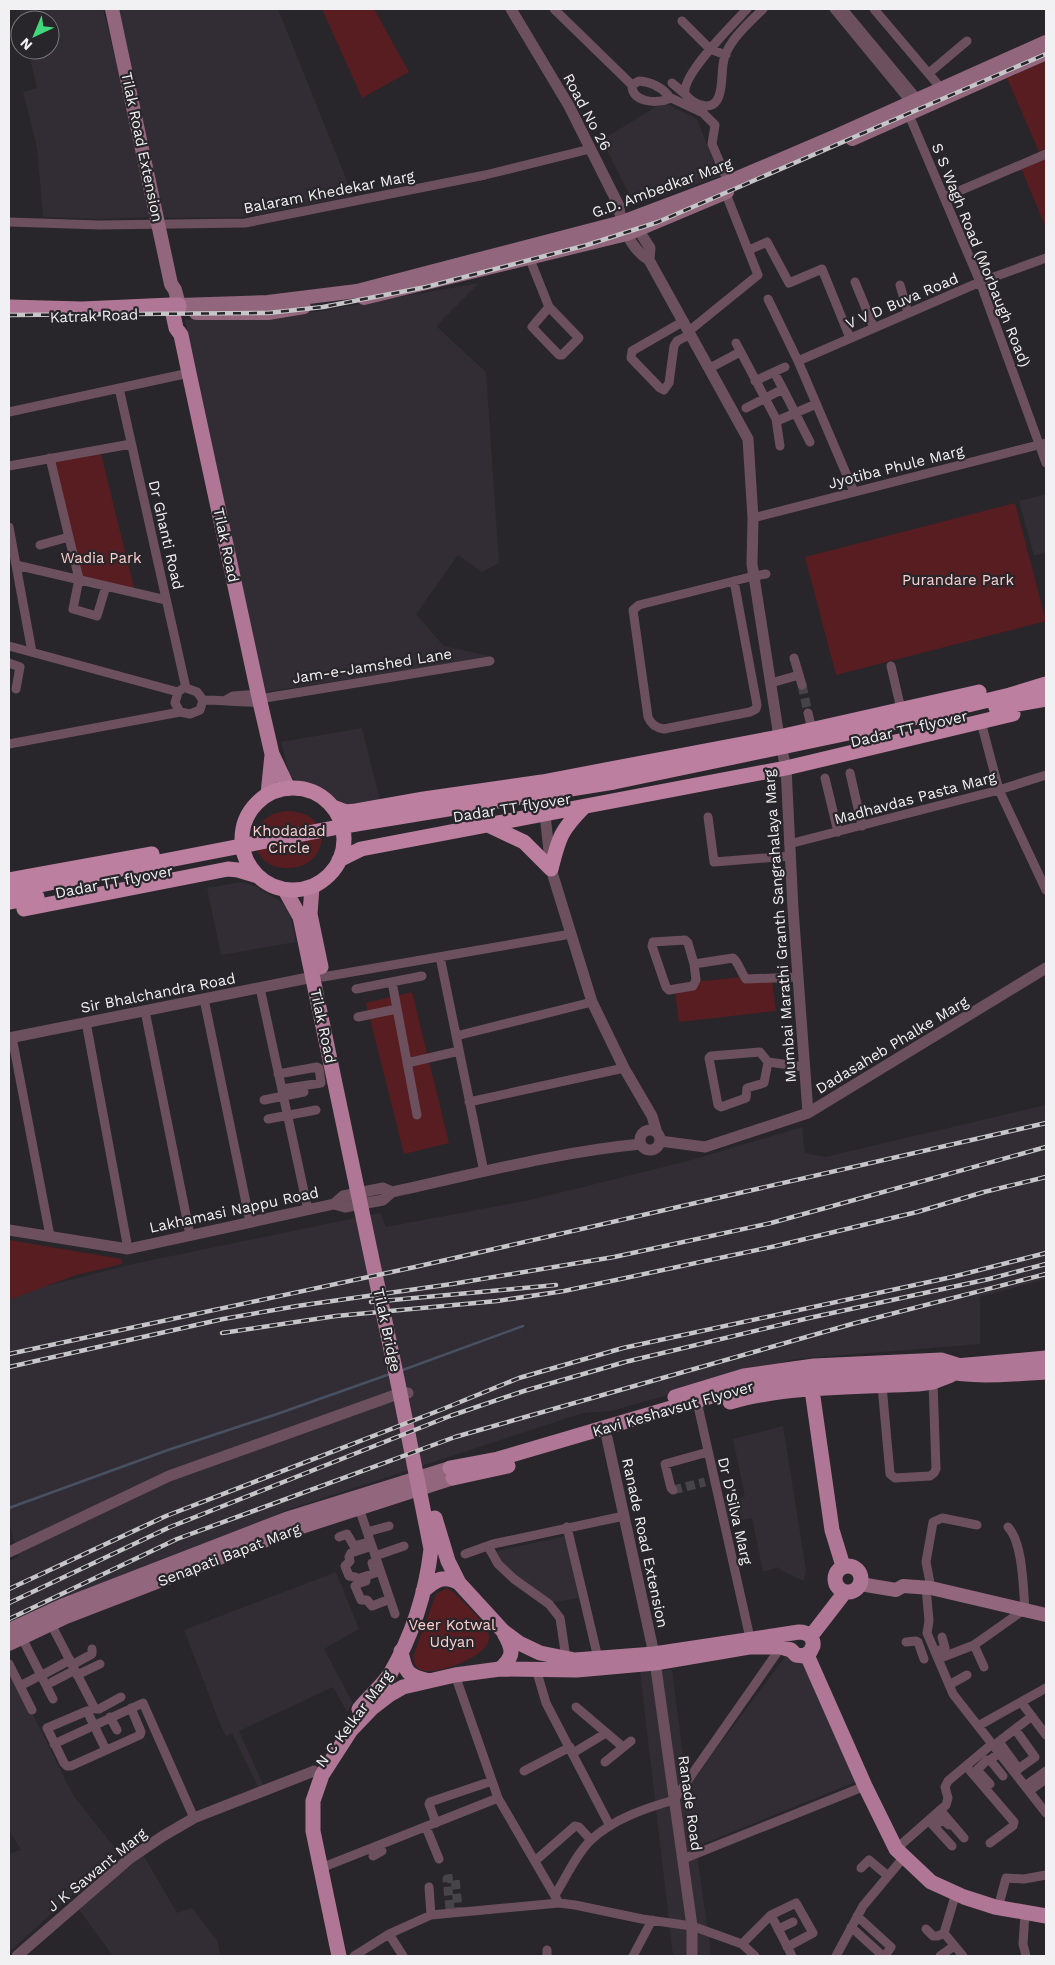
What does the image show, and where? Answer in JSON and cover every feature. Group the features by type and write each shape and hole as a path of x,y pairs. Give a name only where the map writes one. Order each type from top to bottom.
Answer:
{"highway":[{"path":"9,880 227,839 244,821 254,805 268,794 288,788 305,789 320,796 333,807 346,812 356,811 635,764 779,737 1008,685 1046,682"},
{"path":"1011,700 1046,682"},
{"path":"1011,700 1046,701"},
{"name":"Dadar TT flyover","path":"9,891 344,826 614,782 1011,700"},
{"name":"Dadar TT flyover","path":"9,902 346,836 616,792 855,742 1011,700"},
{"path":"340,860 361,849 786,768 981,722 1046,701"},
{"path":"635,764 644,795"},
{"path":"424,799 434,835"},
{"path":"244,821 241,836 248,864 258,876 270,885 285,890 298,890 312,887 323,880 333,871 340,860 343,847 343,833 340,819 333,807"},
{"path":"488,825 524,842 551,869 561,834 568,823 584,807"},
{"path":"9,912 228,869 258,876"}],"main road":[{"name":"Tilak Road Extension","path":"112,9 158,223 170,284 168,290 178,310"},
{"name":"G.D. Ambedkar Marg","path":"178,310 321,297 414,281 525,255 630,226 916,107 1046,42"},
{"name":"G.D. Ambedkar Marg","path":"945,93 1046,53"},
{"name":"Katrak Road","path":"9,307 37,313"},
{"name":"Katrak Road","path":"9,318 37,313 82,309 178,310"},
{"name":"Tilak Road","path":"178,310 182,328 181,335 259,699 272,754 288,788"},
{"name":"Tilak Road","path":"268,794 272,754"},
{"name":"Tilak Road","path":"312,887 310,914 318,977 357,1166"},
{"name":"Tilak Road","path":"285,890 300,917 318,977"},
{"name":"Tilak Bridge","path":"357,1166 425,1493"},
{"path":"452,1473 501,1469 747,1397 812,1390 883,1389 950,1374 1046,1358"},
{"path":"452,1473 495,1449 744,1376 814,1366 941,1360 950,1374"},
{"path":"814,1366 812,1390 832,1530 843,1566"},
{"path":"950,1374 994,1376 1046,1372"},
{"name":"Kavi Keshavsut Flyover","path":"452,1473 746,1386 815,1378 950,1374"},
{"name":"Senapati Bapat Marg","path":"15,1641 51,1624 282,1534 359,1508 452,1473"},
{"name":"Senapati Bapat Marg","path":"9,1630 60,1606 286,1519 452,1473"},
{"path":"425,1493 448,1561 459,1583"},
{"path":"423,1591 431,1549 425,1493"},
{"path":"841,1590 834,1578 835,1573 843,1566 854,1567 860,1580"},
{"path":"423,1591 435,1580 444,1577 459,1583"},
{"path":"860,1580 897,1581 903,1586 929,1588 1046,1615"},
{"path":"841,1590 854,1591 860,1580"},
{"name":"N C Kelkar Marg","path":"459,1583 503,1631 519,1643 540,1653 575,1660 655,1658 750,1638 803,1634"},
{"path":"841,1590 803,1634 814,1646 807,1654 865,1786 900,1853 931,1882 956,1893 998,1908 1046,1916"},
{"name":"N C Kelkar Marg","path":"330,1956 304,1833 305,1793 314,1772 336,1738 390,1673 414,1622 423,1591"},
{"path":"500,1669 511,1656 511,1646 503,1631"},
{"name":"N C Kelkar Marg","path":"339,1956 313,1831 313,1801 326,1768 351,1730 372,1708 403,1687 455,1675 500,1669 577,1670 655,1658 749,1647 786,1649 800,1656 807,1654"},
{"path":"400,1651 407,1673 415,1678 429,1681"}],"street":[{"name":"Road No 26","path":"511,9 569,106 619,206 620,217 630,226"},
{"path":"554,9 632,85 633,92 641,98 656,102 666,101 669,97"},
{"path":"684,91 686,81 710,49 747,9"},
{"path":"673,82 697,105 708,107 715,103 719,97 722,67 731,43 762,9"},
{"path":"834,9 916,107"},
{"path":"842,9 916,107"},
{"path":"874,9 945,93"},
{"path":"682,21 710,49 726,55"},
{"path":"735,22 744,30"},
{"path":"929,73 967,41"},
{"path":"632,85 639,81 654,84 669,97 703,113 715,125 712,144 725,186 758,275 688,329 677,341 674,346 670,383 665,389 662,389 631,356 632,352 669,330 688,329"},
{"name":"S S Wagh Road (Morbaugh Road)","path":"916,107 945,197 1043,443 1046,463"},
{"name":"Balaram Khedekar Marg","path":"9,222 100,226 158,223 245,223 464,180 590,149"},
{"path":"945,197 1046,154"},
{"name":"Mumbai Marathi Granth Sangrahalaya Marg","path":"630,226 643,256 649,260 748,439 753,518 752,564 779,737 786,768 789,844 808,1113"},
{"path":"749,250 767,242 789,283 822,270 850,338"},
{"path":"525,255 548,307 579,338 562,355 532,328 548,307"},
{"name":"V V D Buva Road","path":"798,362 980,282 1046,258"},
{"path":"855,282 874,328"},
{"path":"900,285 908,313"},
{"path":"768,299 798,362 854,492"},
{"path":"669,330 677,341"},
{"path":"736,343 777,421 780,446"},
{"path":"710,368 740,352"},
{"path":"755,381 785,367"},
{"path":"774,372 810,442"},
{"path":"9,412 189,373"},
{"name":"Dr Ghanti Road","path":"119,388 166,600 182,690"},
{"path":"746,408 783,389"},
{"path":"777,421 816,404"},
{"name":"Jyotiba Phule Marg","path":"753,518 1043,443"},
{"path":"9,466 131,444"},
{"path":"50,458 79,579 73,609 95,616 99,614 106,586"},
{"path":"9,527 32,652"},
{"path":"40,545 69,537"},
{"path":"16,564 166,600"},
{"path":"734,581 757,705 753,711 664,730 653,725 649,720 633,610 639,605 734,581 754,576 766,574"},
{"path":"9,646 182,690 197,692 203,700 200,710 196,713 185,714 180,712 9,744"},
{"path":"794,658 802,685"},
{"name":"Jam-e-Jamshed Lane","path":"203,700 226,700 233,696 259,699 490,661"},
{"path":"9,663 20,667 16,689"},
{"path":"891,666 901,709"},
{"path":"751,671 769,667"},
{"path":"771,683 799,675"},
{"path":"180,712 175,703 182,690"},
{"path":"808,713 812,730"},
{"path":"981,722 999,790 1046,890"},
{"path":"850,773 862,826"},
{"name":"Madhavdas Pasta Marg","path":"789,844 999,790 1046,775"},
{"path":"826,778 838,832"},
{"path":"537,782 545,814 551,869 592,1002 624,1068 652,1116 658,1137"},
{"path":"708,817 714,862 790,856"},
{"name":"Sir Bhalchandra Road","path":"10,1038 318,977 571,934"},
{"path":"685,940 694,964 696,980 693,986 669,990 666,987 652,946 653,942 685,940"},
{"path":"440,957 484,1172"},
{"path":"694,964 733,958 737,961 740,971 746,980 798,977"},
{"path":"402,964 405,980"},
{"name":"Dadasaheb Phalke Marg","path":"658,1137 705,1148 808,1113 1046,968"},
{"path":"356,989 422,976"},
{"path":"392,982 417,1116"},
{"path":"260,988 285,1116 308,1210"},
{"path":"204,999 250,1222"},
{"path":"456,1036 592,1002"},
{"path":"358,1017 397,1009"},
{"path":"145,1011 190,1235"},
{"path":"86,1022 128,1249"},
{"path":"10,1038 50,1236"},
{"path":"407,1063 459,1051"},
{"path":"768,1062 764,1083 747,1088 746,1098 721,1107 718,1105 710,1056 760,1052 768,1062 804,1067"},
{"path":"264,1100 321,1082 319,1068 316,1067 278,1074"},
{"path":"469,1102 624,1068"},
{"path":"281,1094 314,1090"},
{"path":"268,1119 316,1110"},
{"name":"Lakhamasi Nappu Road","path":"9,1230 128,1249 334,1204 345,1207 383,1200 392,1192 484,1172 607,1147 641,1144 641,1137 645,1132 651,1131 658,1137"},
{"path":"883,1389 889,1471 891,1476 895,1478 930,1476 936,1471 950,1374"},
{"name":"Dr D'Silva Marg","path":"694,1390 708,1452 709,1481 750,1638"},
{"path":"9,1552 169,1476 404,1394"},
{"name":"Ranade Road Extension","path":"607,1438 655,1658"},
{"path":"673,1490 665,1464 708,1452"},
{"path":"359,1508 395,1614"},
{"path":"465,1554 488,1546 567,1527 624,1516"},
{"path":"977,1525 942,1518 933,1522 926,1562 929,1588 928,1634 948,1685 978,1726 1016,1770 1027,1788 1046,1812"},
{"path":"339,1537 347,1534 354,1546 369,1542 389,1526"},
{"path":"567,1527 598,1658"},
{"path":"934,1649 974,1644 1025,1609 1017,1543 1008,1527"},
{"path":"375,1556 404,1546"},
{"path":"488,1546 498,1564 514,1579 549,1604 560,1618 566,1658"},
{"path":"376,1577 356,1585 361,1600 367,1600 372,1606 390,1599"},
{"path":"51,1624 97,1710 121,1697"},
{"path":"924,1659 921,1646 916,1640 907,1641 928,1634"},
{"path":"921,1646 934,1649 945,1648 942,1637"},
{"path":"15,1641 43,1674 53,1699"},
{"path":"974,1644 984,1667"},
{"path":"52,1682 92,1654 92,1649"},
{"path":"557,1899 590,1840 610,1826 649,1807 674,1800 786,1649"},
{"name":"Ranade Road","path":"655,1658 692,1926 692,1956"},
{"path":"9,1664 32,1710"},
{"path":"20,1686 43,1674 100,1664"},
{"path":"536,1669 546,1703 610,1826"},
{"path":"455,1675 498,1798 557,1899"},
{"path":"948,1685 968,1675"},
{"path":"978,1726 1046,1688"},
{"path":"1021,1702 1046,1735"},
{"path":"54,1744 130,1708 142,1704 145,1705 194,1818"},
{"path":"576,1707 623,1747"},
{"path":"106,1750 85,1710 48,1726 47,1730 67,1766 106,1750 140,1735 141,1732 130,1708"},
{"path":"836,1956 862,1906 888,1876 900,1853 937,1818 948,1802 946,1784 966,1766 996,1746 1032,1716"},
{"path":"110,1717 117,1730"},
{"path":"1015,1729 1035,1757 1016,1770"},
{"path":"524,1771 606,1733"},
{"path":"604,1762 631,1741"},
{"path":"975,1772 987,1760 990,1760 996,1746"},
{"path":"990,1760 1003,1776"},
{"path":"966,1766 990,1784"},
{"path":"1027,1788 1046,1771"},
{"name":"J K Sawant Marg","path":"17,1956 129,1859 163,1836 194,1818 314,1772"},
{"path":"975,1772 1014,1823 990,1843"},
{"path":"436,1823 429,1804 430,1802 492,1781"},
{"path":"1027,1788 1044,1785"},
{"path":"682,1859 865,1786"},
{"path":"321,1868 377,1852 426,1826 498,1798"},
{"path":"937,1818 963,1839"},
{"path":"937,1818 952,1846"},
{"path":"426,1826 439,1859"},
{"path":"535,1861 575,1826 579,1827 590,1840"},
{"path":"861,1868 868,1860 888,1876"},
{"path":"998,1908 1006,1878 1031,1878 1046,1875"},
{"path":"429,1887 430,1913"},
{"path":"923,1940 928,1931 933,1936 944,1933 956,1893"},
{"path":"421,1912 454,1911 557,1899 575,1905 692,1926 742,1944 755,1956"},
{"path":"742,1944 770,1915 797,1903 814,1932 812,1935 776,1946"},
{"path":"354,1956 388,1934 430,1913"},
{"path":"1025,1914 1023,1944 1026,1956"},
{"path":"770,1915 792,1956"},
{"path":"851,1927 884,1956 891,1947 857,1916"},
{"path":"632,1956 652,1920"},
{"path":"778,1929 793,1922"},
{"path":"859,1933 866,1924"},
{"path":"944,1933 963,1956"},
{"path":"388,1934 403,1956"},
{"path":"940,1956 954,1946"}],"shaded area":[{"path":"103,9 155,217 99,219 43,217 37,148 23,92 37,88 30,60 60,60 60,10 19,10"},
{"path":"116,9 278,9 353,196 243,217 161,218"},
{"path":"663,102 697,119 720,176 639,204 632,200 602,140"},
{"path":"479,283 436,326 486,372 499,563 482,572 458,555 416,614 444,646 493,657 265,692 185,320 314,312"},
{"path":"1046,494 1046,552 1034,556 1019,501"},
{"path":"362,728 380,800 350,807 341,804 318,787 296,780 290,776 281,742"},
{"path":"241,882 255,886 279,900 289,910 296,942 221,955 207,888"},
{"path":"1046,1105 1046,1279 980,1297 980,1344 795,1359 611,1411 583,1413 284,1511 9,1637 9,1561 18,1557 9,1521 9,1300 38,1288 133,1264 380,1213 386,1227 530,1200 688,1161 802,1127 805,1153 825,1157"},
{"path":"783,1426 806,1570 804,1581 782,1571 778,1567 763,1572 752,1518 728,1523 724,1502 745,1497 733,1439"},
{"path":"566,1536 579,1598 550,1603 501,1565 497,1551"},
{"path":"336,1572 359,1629 324,1649 353,1703 347,1712 333,1687 239,1731 264,1786 258,1787 232,1733 226,1736 220,1724 184,1630"},
{"path":"788,1653 803,1662 858,1781 696,1847 710,1956 673,1956 640,1671 672,1670 687,1788"},
{"path":"9,1666 73,1795 119,1853 9,1952 9,1854 21,1850 9,1830"},
{"path":"142,1853 177,1913 192,1908 218,1942 220,1956 113,1956 77,1907"}],"green space":[{"path":"322,9 374,9 409,72 362,98"},
{"path":"1046,61 1046,148 1039,152 1007,78"},
{"path":"1046,158 1046,228 1021,168"},
{"name":"Wadia Park","path":"100,450 135,592 80,580 51,459"},
{"name":"Purandare Park","path":"1015,503 1046,621 836,675 805,557"},
{"name":"Khodadad Circle","path":"286,811 303,814 314,820 320,830 322,841 318,851 311,860 300,866 285,868 275,866 260,856 256,849 255,840 260,824 272,815"},
{"path":"771,974 776,1011 679,1022 674,984"},
{"path":"412,992 449,1143 404,1154 366,1003"},
{"path":"9,1240 122,1259 122,1264 76,1275 9,1300"},
{"name":"Veer Kotwal Udyan","path":"447,1588 469,1607 488,1631 487,1644 481,1651 461,1663 438,1670 421,1670 415,1665 413,1657 436,1594"}],"waterway":[{"path":"400,1371 523,1326"},
{"path":"9,1508 168,1450 390,1374"}],"tunnel":[{"path":"802,685 808,713"},
{"path":"673,1490 705,1482"},
{"path":"450,1909 447,1879 455,1878 458,1908"}],"railway":[{"path":"9,315 268,313 323,307 426,287 587,245 658,222 1046,54"},
{"path":"9,1354 415,1267 1046,1123"},
{"path":"9,1367 223,1319 614,1257 771,1223 1046,1147"},
{"path":"222,1333 336,1316 497,1301 564,1291 776,1246 917,1212 984,1192 1046,1177"},
{"path":"9,1589 166,1516 519,1378 623,1348 952,1277 1046,1253"},
{"path":"9,1603 170,1527 450,1416 524,1391 625,1362 809,1318 989,1279 1046,1264"},
{"path":"9,1619 177,1539 455,1437 852,1324 1046,1274"},
{"path":"371,1302 556,1285"}]}
